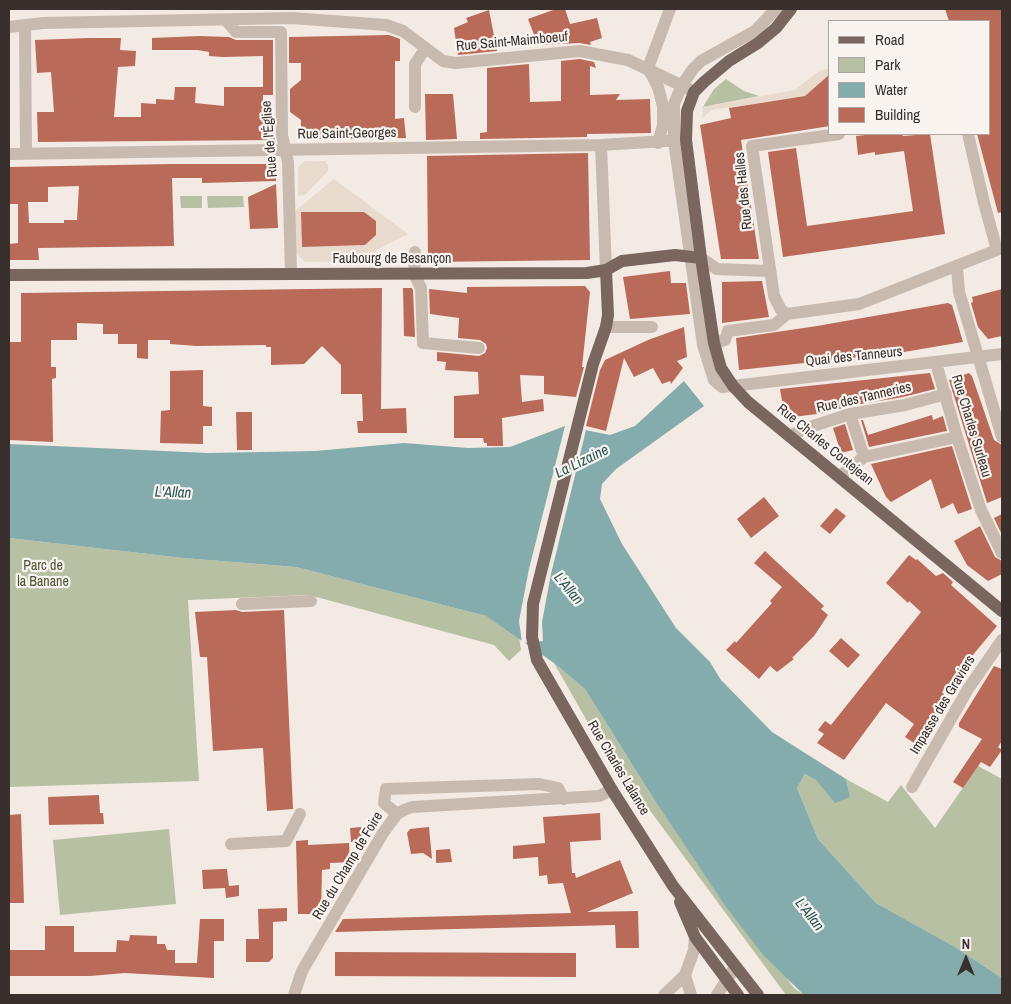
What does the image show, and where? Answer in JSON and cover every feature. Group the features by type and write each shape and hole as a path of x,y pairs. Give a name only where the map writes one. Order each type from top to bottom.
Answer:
{"main road":[{"path":"694,92 729,61 758,44 776,28 791,9"},
{"name":"Rue Charles Contejean","path":"694,92 680,140 696,257 721,368 732,386 1002,611"},
{"name":"Faubourg de Besançon","path":"9,275 587,273 606,270 622,261 674,255 696,257"},
{"path":"606,270 608,315 606,327"},
{"name":"Rue Charles Lalance","path":"606,327 593,364 533,604 532,637 539,664 612,790 673,886 758,995"},
{"name":"Rue Charles Lalance","path":"673,886 695,937 738,995"}],"street":[{"path":"658,143 663,124 663,106 658,87 648,68 670,9"},
{"path":"680,140 672,115 682,85 702,61 755,31 776,9"},
{"name":"Rue Saint-Maimboeuf","path":"9,27 25,27 43,23 226,20 303,14 386,25 403,31 443,61 456,62 580,51 628,60 648,68 694,92"},
{"name":"Rue de l'Église","path":"226,20 236,32 280,32 282,135 288,162 291,273"},
{"path":"25,27 26,153"},
{"path":"415,107 415,64 425,49"},
{"name":"Rue des Halles","path":"787,314 781,310 774,296 752,146 832,135"},
{"path":"714,343 725,340 728,330 774,324 787,314 859,304 1000,249 984,203 968,135"},
{"name":"Rue Saint-Georges","path":"9,154 658,143 680,140"},
{"path":"602,144 606,270"},
{"path":"415,252 414,274 421,288 423,343 479,348"},
{"path":"696,257 703,345 708,363 714,380 722,386 732,386"},
{"name":"Faubourg de Besançon","path":"696,257 717,270 769,271"},
{"path":"957,267 960,292 1002,437"},
{"path":"606,327 652,327"},
{"name":"Quai des Tanneurs","path":"732,386 1002,354"},
{"name":"Rue Charles Surleau","path":"936,363 957,437 981,510 1002,553"},
{"name":"Rue des Tanneries","path":"790,436 807,428 850,414 905,405 946,394"},
{"path":"850,414 864,457"},
{"path":"840,476 864,457 957,437"},
{"path":"242,604 311,601"},
{"name":"Impasse des Graviers","path":"912,787 968,689 1002,641"},
{"path":"397,814 384,803 386,790 540,784 558,788 564,799"},
{"name":"Rue du Champ de Foire","path":"294,995 302,971 383,833 397,814 412,807 564,799 599,796 612,790"},
{"path":"231,844 286,841 300,814"},
{"path":"664,995 685,975 695,937"},
{"path":"689,962 708,956 731,962 727,981 717,995"},
{"path":"685,975 691,995"}],"green space":[{"path":"726,79 744,91 759,96 703,107 714,89"},
{"path":"180,196 202,196 202,208 181,208"},
{"path":"207,196 243,196 244,207 208,208"},
{"name":"Parc de la Banane","path":"9,538 183,558 296,567 486,616 519,637 521,650 509,661 494,645 309,595 188,600 199,781 9,787"},
{"path":"554,663 585,689 650,793 794,988 804,995 786,995 643,801 631,798"},
{"path":"978,766 1002,779 1002,978 955,947 876,903 818,839 797,788 805,774 850,797 846,779 888,802 901,785 935,828"},
{"path":"169,829 176,904 60,915 53,840"}],"shaded area":[{"path":"828,69 828,79 824,79 806,96 711,110 702,119 703,107 795,90 819,71"},
{"path":"305,161 325,161 328,165 328,171 305,195 298,196 298,167"},
{"path":"334,179 408,234 376,250 378,261 305,262 296,253 295,211","holes":["301,212 364,212 376,221 376,235 365,245 302,247"]}],"water":[{"path":"684,381 704,406 616,469 602,484 600,499 622,544 676,628 710,662 721,680 772,732 846,779 850,797 835,803 816,780 805,774 797,788 818,839 876,903 955,947 1002,978 1002,995 804,995 764,956 726,907 650,793 585,689 554,663 486,616 296,567 183,558 9,538 9,444 208,453 315,451 404,443 468,448 510,447 565,426 610,435 635,426"}],"pier":[{"path":"565,426 586,430 551,574 542,622 543,641 522,643 519,621 529,569"}],"building":[{"path":"556,9 565,9 570,24 597,18 602,38 590,42 591,45 579,43 538,45 528,19"},
{"path":"945,9 1002,9 1002,212 998,213 977,135 991,135 991,20 949,20"},
{"path":"489,10 497,51 458,55 454,28 468,22 466,18"},
{"path":"389,35 400,39 400,61 395,61 395,119 404,118 406,138 301,139 301,120 290,112 290,89 301,80 301,63 289,63 289,37"},
{"path":"229,37 236,40 273,40 273,95 263,95 263,56 223,57 209,56 209,52 198,50 152,50 152,38"},
{"path":"121,38 120,50 136,51 135,66 118,67 114,117 141,117 141,103 156,104 156,99 174,100 175,87 196,87 195,103 224,106 224,87 263,87 263,123 274,123 275,140 38,142 37,112 54,112 51,72 37,73 35,40"},
{"path":"580,59 594,62 596,68 590,66 590,95 620,94 616,100 650,99 651,133 587,134 587,137 480,139 480,133 487,132 487,68 529,64 530,102 561,101 561,61"},
{"path":"828,76 828,126 741,140 759,259 721,259 700,125 731,118 729,108 805,96"},
{"path":"425,94 453,94 457,139 426,140"},
{"path":"930,135 945,234 783,257 768,152 796,148 807,226 913,211 904,151 875,155 875,152 858,155 856,136"},
{"path":"588,153 590,260 428,262 427,156"},
{"path":"276,164 276,181 202,183 202,178 172,178 174,246 38,248 39,260 9,260 9,244 18,243 18,204 9,204 9,167","holes":["79,186 77,220 64,220 64,223 29,223 28,202 48,202 48,187"]},
{"path":"276,184 278,228 250,229 248,197"},
{"path":"301,212 364,212 376,221 376,235 365,245 302,247"},
{"path":"670,271 671,283 686,283 690,314 630,319 623,277"},
{"path":"762,281 769,317 722,323 722,282"},
{"path":"585,286 590,292 582,367 584,367 576,397 544,394 544,376 520,375 522,402 543,399 544,411 502,418 503,446 487,446 483,438 454,438 454,396 479,394 478,372 445,370 446,362 437,361 437,352 479,356 485,353 487,348 486,344 480,340 458,338 459,318 430,314 429,289 467,293 467,287"},
{"path":"382,288 381,409 406,408 407,433 358,433 357,421 363,421 362,394 341,394 341,365 322,346 304,364 271,365 271,347 266,347 266,345 197,346 170,344 170,340 148,340 148,359 137,358 137,344 118,344 118,334 103,334 103,324 77,323 77,340 51,340 51,367 56,367 56,378 52,379 53,442 9,440 9,342 21,342 21,293"},
{"path":"403,288 412,288 413,290 415,337 404,336"},
{"path":"1002,289 1002,336 988,339 978,327 971,303 973,302 972,297"},
{"path":"948,303 952,305 963,342 898,353 739,370 736,338"},
{"path":"684,327 687,357 677,361 683,368 671,384 670,381 662,384 653,368 634,377 624,358 606,431 586,426 600,370 605,360 648,340"},
{"path":"203,370 203,406 212,407 212,426 203,426 203,444 160,443 161,411 170,410 170,371"},
{"path":"930,373 935,389 903,397 849,406 825,413 785,418 780,389"},
{"path":"969,373 972,376 994,440 1002,445 1002,497 987,503 949,380"},
{"path":"236,412 252,412 252,450 237,450"},
{"path":"932,415 933,420 943,416 947,431 869,447 861,420 863,420 868,435"},
{"path":"845,424 853,450 841,453 833,428"},
{"path":"952,446 972,509 958,514 953,503 941,509 931,479 891,502 886,497 871,464"},
{"path":"764,497 779,516 751,538 737,519"},
{"path":"836,508 846,516 830,534 820,526"},
{"path":"1002,514 1002,535 994,518"},
{"path":"980,526 995,557 1002,561 1002,574 988,581 967,565 954,541"},
{"path":"765,551 824,606 821,609 828,615 814,636 792,658 794,659 777,672 770,666 759,679 726,650 735,641 736,643 772,603 770,601 782,587 754,563"},
{"path":"909,555 917,559 936,576 943,573 953,582 951,585 997,626 942,692 947,698 930,722 933,724 917,745 905,737 914,724 886,703 844,760 817,743 824,734 818,730 825,721 831,725 921,612 886,583"},
{"path":"236,610 242,612 284,610 293,809 267,811 263,748 213,751 207,657 200,657 195,612"},
{"path":"841,638 860,655 848,668 829,651"},
{"path":"994,666 1002,669 1002,741 998,747 1002,750 990,767 981,762 963,788 953,782 982,739 959,727 959,723"},
{"path":"99,795 100,813 103,813 104,824 49,825 48,797"},
{"path":"600,813 601,840 570,842 572,873 575,873 576,878 620,860 633,893 587,912 638,911 639,948 616,948 615,925 335,932 343,919 571,913 563,883 548,884 547,875 539,876 538,857 513,859 513,846 545,843 543,817"},
{"path":"21,814 24,903 9,903 9,815"},
{"path":"361,827 362,842 351,842 350,828"},
{"path":"429,827 432,859 423,853 411,854 407,833 410,829"},
{"path":"308,840 308,845 349,843 350,862 330,863 330,869 322,870 321,914 298,914 296,841"},
{"path":"450,849 452,862 436,863 436,850"},
{"path":"227,869 229,886 239,885 239,896 226,898 225,888 203,889 202,870"},
{"path":"287,908 287,921 273,922 273,958 269,962 246,962 246,939 259,939 258,909"},
{"path":"200,919 224,919 224,941 214,941 214,978 125,973 90,976 9,976 9,950 45,950 45,926 74,926 74,952 116,952 117,940 129,941 130,935 157,936 157,944 165,944 167,950 175,950 175,963 197,963"},
{"path":"335,952 576,953 576,977 335,976"}],"water label":[{"name":"La Lizaine","path":"582,462"},
{"name":"L'Allan","path":"173,493"},
{"name":"L'Allan","path":"568,589"},
{"name":"L'Allan","path":"809,915"}]}
